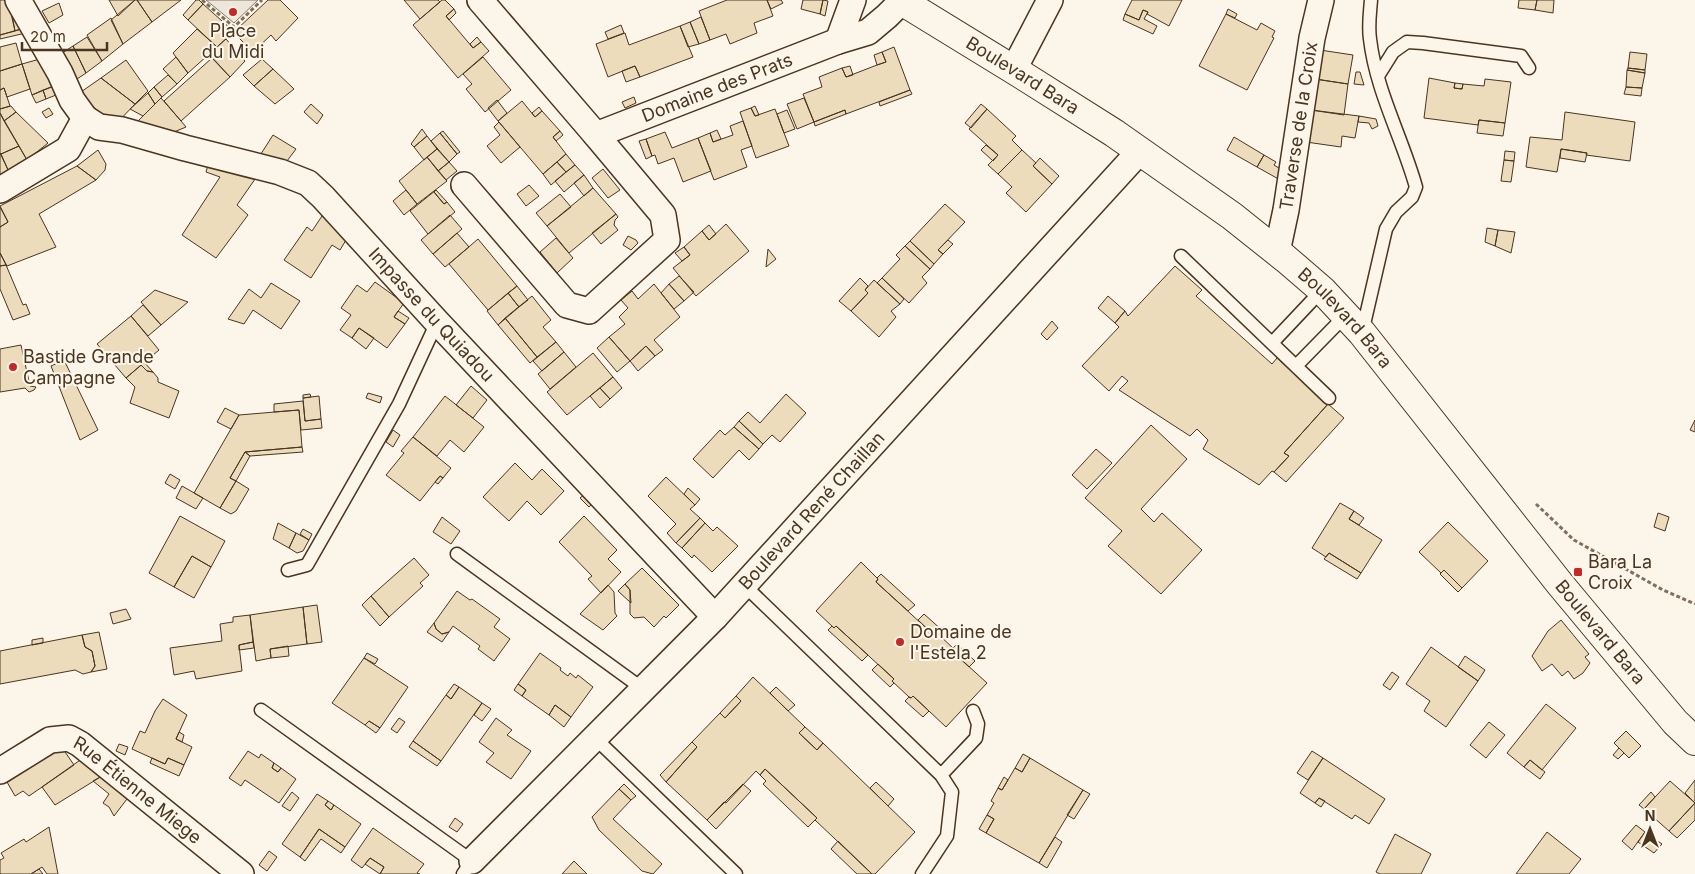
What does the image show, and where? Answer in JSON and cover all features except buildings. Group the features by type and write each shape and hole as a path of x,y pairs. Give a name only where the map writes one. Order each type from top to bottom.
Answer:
{"street":[{"path":"0,190 68,149 85,118 72,100 60,73 18,0"},
{"path":"464,185 567,305 589,311 668,240 663,216 480,0"},
{"path":"838,41 853,0"},
{"name":"Domaine des Prats","path":"596,135 838,41 868,32 887,16 901,0"},
{"name":"Boulevard Bara","path":"901,0 1114,133 1232,216 1322,290 1354,324 1560,584 1675,722 1695,741"},
{"path":"1014,70 1050,0"},
{"name":"Traverse de la Croix","path":"1277,252 1288,201 1312,38 1321,0"},
{"name":"Impasse du Quiadou","path":"85,118 99,127 122,130 280,172 308,183 715,617"},
{"name":"Boulevard René Chaillan","path":"468,868 715,617 1140,152"},
{"name":"Rue Étienne Miege","path":"0,771 50,740 69,738 88,750 241,874"}],"lane":[{"path":"1296,366 1354,324 1386,229 1396,212 1412,197 1416,187 1378,76 1370,38 1370,0"},
{"path":"1378,76 1393,52 1407,42 1423,42 1521,56 1529,68"},
{"path":"1181,256 1330,398"},
{"path":"1272,343 1322,290"},
{"path":"288,570 307,565 399,404 437,322"},
{"path":"457,554 643,689"},
{"path":"744,585 941,775 952,792 947,836 922,874"},
{"path":"261,710 468,868"},
{"path":"941,775 976,738 978,724 973,711"},
{"path":"595,738 736,874"}],"path":[{"path":"202,0 234,27 262,0"},
{"path":"1533,502 1574,540 1663,590 1695,604"}],"shaded area":[{"name":"Place du Midi","path":"206,0 258,0 234,23"}],"place":[{"name":"Place du Midi","path":"233,12"},
{"name":"Bastide Grande Campagne","path":"13,367"},
{"name":"Bara La Croix","path":"1578,572"},
{"name":"Domaine de l'Estela 2","path":"900,642"}]}
